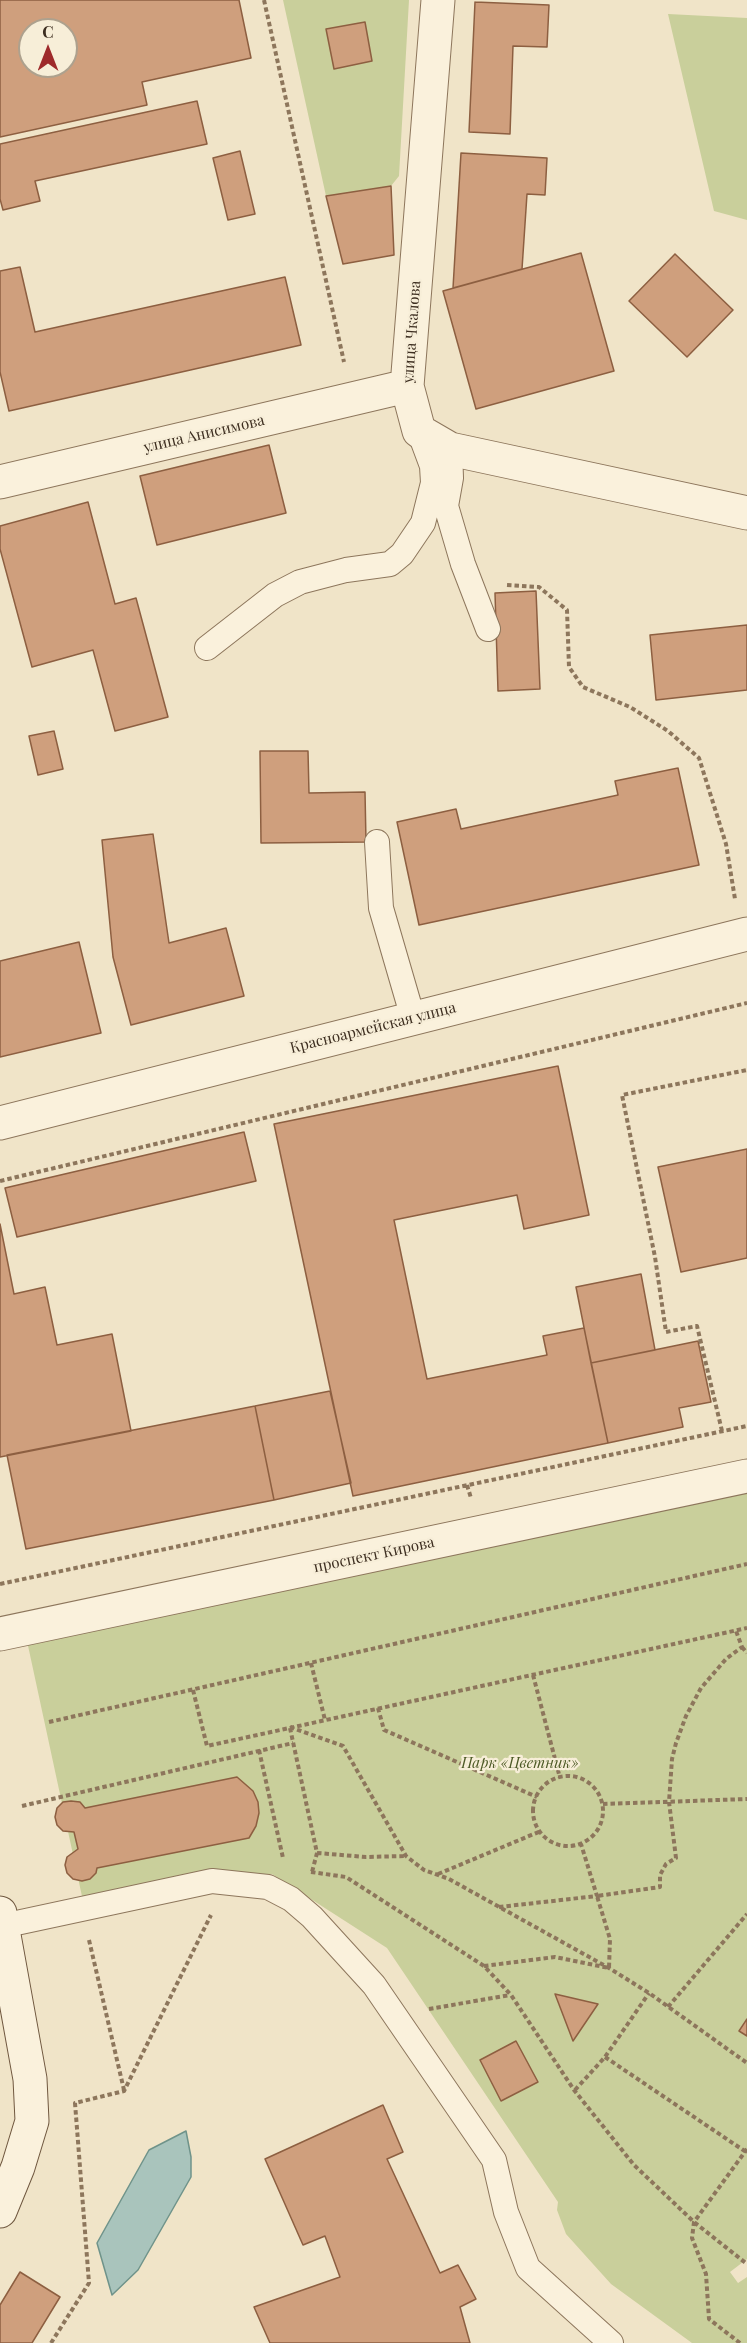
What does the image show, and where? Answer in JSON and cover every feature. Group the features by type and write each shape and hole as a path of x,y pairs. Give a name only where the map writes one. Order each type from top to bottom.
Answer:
{"street":[{"name":"улица Чкалова","path":"419,431 407,386 438,0"},
{"name":"улица Анисимова","path":"0,482 407,386"},
{"path":"419,431 450,449 747,513"},
{"name":"Красноармейская улица","path":"0,1124 744,934"},
{"name":"проспект Кирова","path":"0,1634 747,1476"},
{"path":"0,2211 18,2167 32,2121 30,2079 1,1919"}],"lane":[{"path":"207,648 275,595 300,582 346,570 390,564 402,554 423,523 434,483 432,466 419,431"},
{"path":"450,449 451,478 446,506 463,564 488,629"},
{"path":"377,842 381,908 413,1018"},
{"path":"1,1919 82,1908 212,1881 278,1882 291,1899 312,1917 374,1985 494,2160 506,2212 528,2268 611,2343"}],"path":[{"path":"264,0 352,399"},
{"path":"463,564 509,586 539,587 567,610 569,667 583,687 630,707 668,731 699,758 726,844 744,934"},
{"path":"0,1181 747,1003"},
{"path":"722,1431 697,1326 666,1332 655,1257 622,1095 747,1070"},
{"path":"0,1584 747,1426"},
{"path":"49,1722 747,1564"},
{"path":"193,1690 207,1746 747,1628"},
{"path":"736,1630 742,1647 747,1653"},
{"path":"498,1907 660,1887 660,1875 666,1864 676,1858 669,1802 672,1760 686,1716 701,1688 726,1659 742,1647"},
{"path":"311,1663 325,1720"},
{"path":"533,1675 560,1778"},
{"path":"378,1708 384,1730 537,1797"},
{"path":"290,1727 317,1853 312,1872"},
{"path":"290,1727 343,1746 406,1856 424,1870 438,1875 609,1968 649,1993 747,2063"},
{"path":"22,1806 292,1743"},
{"path":"259,1750 278,1882 312,1872 346,1877 484,1966 511,1995 574,2090 634,2165 694,2222 747,2264"},
{"path":"560,1778 580,1778 598,1793 603,1804 600,1825 594,1835 580,1844 553,1843 541,1831 534,1816 534,1804 537,1797 546,1784 560,1778"},
{"path":"603,1804 747,1799"},
{"path":"438,1875 541,1831"},
{"path":"580,1844 610,1939 609,1968"},
{"path":"317,1853 366,1857 406,1856"},
{"path":"124,2091 227,1882"},
{"path":"82,1908 124,2091"},
{"path":"668,2007 747,1914"},
{"path":"484,1966 555,1958 609,1968"},
{"path":"574,2090 605,2057 649,1993"},
{"path":"394,2015 511,1995"},
{"path":"605,2057 746,2151 694,2222 692,2238 706,2274 709,2319 740,2343"},
{"path":"51,2343 89,2283 75,2103 124,2091"}],"green space":[{"path":"283,0 409,0 399,176 391,186 326,196"},
{"path":"668,14 747,18 747,220 714,211"},
{"name":"Парк «Цветник»","path":"747,1479 747,2259 730,2272 738,2283 747,2277 747,2343 692,2343 611,2284 566,2234 557,2210 558,2202 387,1948 272,1874 262,1878 83,1901 27,1641"}],"water":[{"path":"186,2131 191,2157 191,2177 138,2270 112,2295 97,2243 149,2150"}],"building":[{"path":"0,0 239,0 251,58 142,82 147,105 0,137"},
{"path":"475,2 549,5 547,47 513,46 510,134 469,132"},
{"path":"365,22 372,61 334,69 326,29"},
{"path":"197,101 207,144 35,181 40,201 3,210 0,199 0,144"},
{"path":"240,151 255,214 228,220 213,158"},
{"path":"461,153 547,158 545,195 527,194 522,269 453,288"},
{"path":"391,186 394,255 343,264 326,196"},
{"path":"581,253 614,371 476,409 443,291"},
{"path":"675,254 733,310 687,357 629,301"},
{"path":"20,267 35,332 285,277 301,345 9,411 0,372 0,271"},
{"path":"269,445 286,513 157,545 140,476"},
{"path":"88,502 115,604 136,598 168,717 115,731 93,650 32,667 0,549 0,526"},
{"path":"536,591 540,689 498,691 495,593"},
{"path":"747,625 747,690 656,700 650,635"},
{"path":"54,731 63,769 38,775 29,736"},
{"path":"260,751 308,751 309,793 365,792 366,842 261,843"},
{"path":"678,768 699,865 419,925 397,822 456,809 461,829 618,795 615,781"},
{"path":"153,834 169,943 226,928 244,996 131,1025 113,957 102,840"},
{"path":"79,942 101,1033 0,1057 0,961"},
{"path":"558,1066 589,1215 524,1229 517,1195 394,1220 427,1379 547,1355 543,1336 584,1328 608,1443 353,1496 274,1124"},
{"path":"244,1132 256,1181 17,1237 5,1188"},
{"path":"747,1149 747,1258 681,1272 658,1167"},
{"path":"0,1224 14,1294 45,1287 57,1345 112,1334 131,1431 0,1457"},
{"path":"641,1274 655,1350 591,1363 576,1287"},
{"path":"698,1341 711,1402 679,1408 683,1427 608,1443 591,1363"},
{"path":"330,1391 351,1483 274,1500 255,1406"},
{"path":"255,1406 274,1500 26,1549 7,1455"},
{"path":"237,1777 253,1791 258,1802 259,1813 256,1826 249,1838 97,1868 96,1873 90,1879 82,1881 73,1879 67,1873 65,1865 67,1857 78,1849 74,1832 63,1831 57,1825 55,1817 57,1808 63,1802 80,1802 85,1808"},
{"path":"555,1994 598,2004 573,2041"},
{"path":"747,2019 747,2036 739,2031"},
{"path":"516,2041 538,2082 501,2101 480,2060"},
{"path":"383,2105 403,2152 387,2159 440,2273 458,2265 476,2299 460,2307 470,2343 270,2343 254,2307 340,2277 325,2236 303,2245 265,2159"},
{"path":"20,2272 60,2297 32,2343 0,2343 0,2305"}]}
